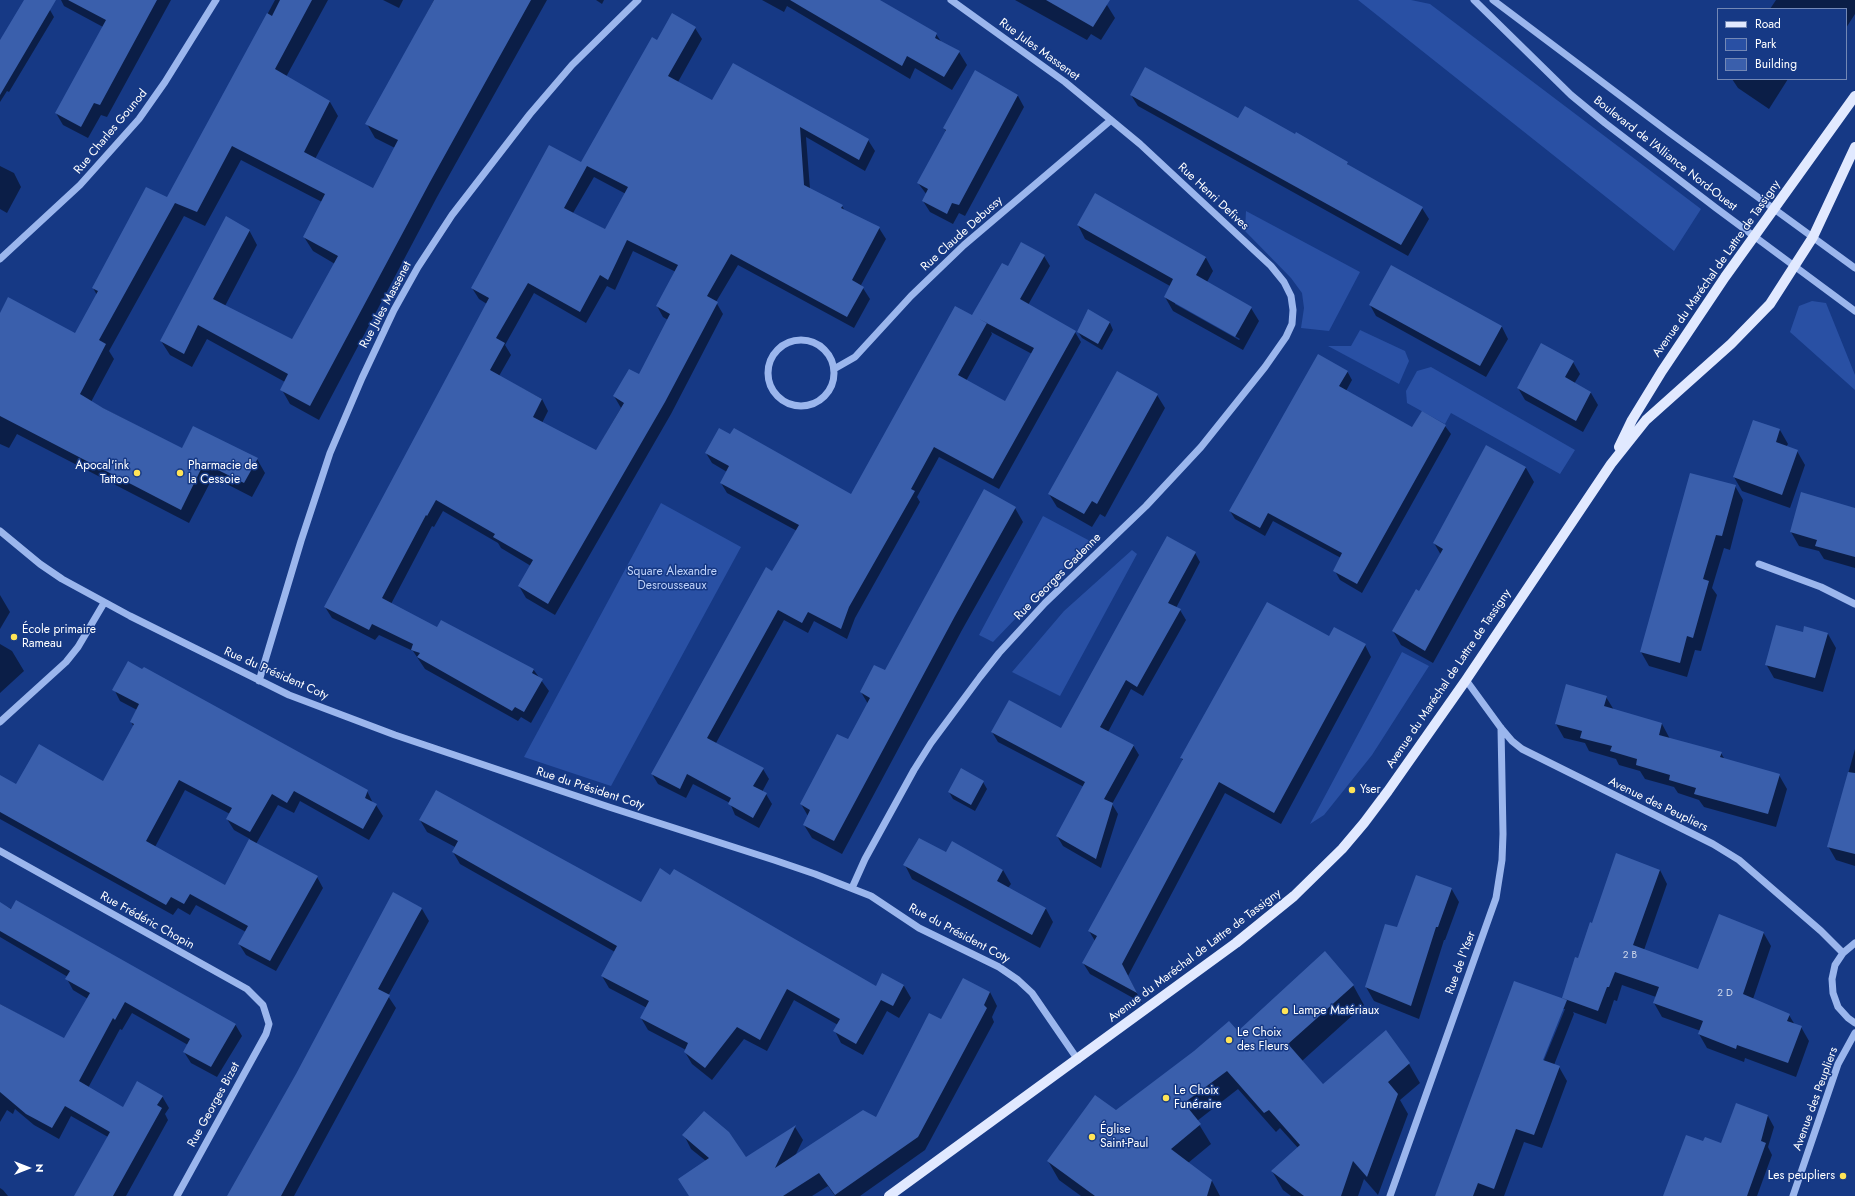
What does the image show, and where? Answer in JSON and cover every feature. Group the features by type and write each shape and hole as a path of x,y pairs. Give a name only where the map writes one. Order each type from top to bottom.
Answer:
{"main road":[{"name":"Avenue du Maréchal de Lattre de Tassigny","path":"1611,464 1632,420 1662,371 1754,236 1855,96"},
{"name":"Avenue du Maréchal de Lattre de Tassigny","path":"889,1196 1078,1060 1263,922 1318,874 1364,823 1466,680 1611,464 1646,420 1746,330 1770,304 1796,266 1813,237 1855,147"}],"street":[{"name":"Rue Charles Gounod","path":"2,255 80,185 139,119 166,82 216,0"},
{"name":"Rue Jules Massenet","path":"259,681 301,540 330,453 362,378 394,310 418,267 452,215 530,114 572,65 638,0"},
{"name":"Rue Jules Massenet","path":"951,0 1065,82 1111,120"},
{"name":"Boulevard de l'Alliance Nord-Ouest","path":"1474,0 1571,96 1855,311"},
{"name":"Boulevard de l'Alliance Nord-Ouest","path":"1493,0 1670,133 1855,268"},
{"name":"Rue Henri Defives","path":"1111,120 1140,144 1271,266 1284,282 1291,296"},
{"name":"Rue Claude Debussy","path":"834,369 855,357 911,296 964,245 1111,120"},
{"name":"Rue Georges Gadenne","path":"852,888 865,859 914,770 968,694 999,654 1045,603 1146,506 1206,441 1266,367 1286,337 1292,324 1293,310 1291,296"},
{"path":"796,340 812,341 824,349 829,355 834,369 831,388 826,395 811,406 802,407 786,404 774,394 768,379 769,364 772,357 782,345 796,340"},
{"name":"Rue du Président Coty","path":"0,531 40,564 62,579 104,603 289,695 395,735 609,807 774,860 871,896 919,928 999,967 1018,980 1032,993 1078,1060"},
{"path":"1759,564 1821,587 1855,604"},
{"path":"0,722 66,662 78,647 104,603"},
{"name":"Avenue des Peupliers","path":"1466,680 1512,741 1535,756 1713,844 1739,860 1821,931 1842,953"},
{"name":"Rue de l'Yser","path":"1390,1196 1496,898 1502,860 1504,834 1501,728"},
{"name":"Rue Frédéric Chopin","path":"0,851 247,989 263,1005 269,1024"},
{"path":"1855,943 1842,953 1835,965 1832,979 1833,993 1838,1007 1855,1023"},
{"name":"Rue Georges Bizet","path":"176,1196 266,1034 269,1024"},
{"name":"Avenue des Peupliers","path":"1793,1196 1838,1064 1855,1033"}],"green space":[{"path":"1358,0 1411,0 1430,4 1701,209 1674,251"},
{"path":"1246,211 1360,272 1329,331 1301,328 1304,308 1302,293 1291,278 1245,231"},
{"path":"1812,301 1826,303 1855,375 1855,390 1790,332 1799,306"},
{"path":"1360,330 1405,351 1409,361 1399,384 1328,346 1351,346"},
{"path":"1431,367 1575,450 1560,474 1451,413 1445,424 1407,403 1406,391 1417,371"},
{"name":"Square Alexandre Desrousseaux","path":"661,503 741,547 611,786 524,757"},
{"path":"1043,516 1090,541 993,642 979,635"},
{"path":"1132,550 1137,554 1060,696 1012,672 1064,611"},
{"path":"1402,652 1429,666 1372,755 1324,815 1310,824"}],"building":[{"path":"24,0 56,0 0,95 0,40"},
{"path":"68,0 157,0 100,105 94,103 81,127 55,113 106,20"},
{"path":"280,0 312,0 275,69 330,101 304,152 373,188 398,140 365,124 434,0 531,0 430,182 310,406 280,390 288,374 198,325 184,354 160,341 226,216 250,230 213,299 292,339 338,256 303,237 325,194 232,146 197,212 175,203 99,340 106,344 80,394 103,408 182,448 193,426 258,458 244,483 204,463 181,510 0,416 0,313 8,297 75,333 98,291 92,288 146,187 167,197 267,13 272,16"},
{"path":"790,0 880,0 937,33 935,38 960,51 944,77 907,56 902,66"},
{"path":"1046,0 1110,0 1093,27"},
{"path":"672,13 696,27 668,76 712,100 733,63 869,139 859,160 800,127 804,185 843,205 841,208 880,227 852,280 864,287 847,317 731,254 707,296 718,302 665,402 548,604 518,586 533,560 493,537 495,534 436,500 427,516 426,515 382,598 437,627 441,620 534,669 532,673 543,679 524,712 515,707 512,711 417,657 420,653 411,650 413,644 372,624 369,630 324,607 489,298 471,288 549,145 581,162 652,37 657,40","holes":["587,166 628,187 605,229 564,208","627,240 678,265 656,306 670,314 639,374 629,369 613,396 624,403 596,450 533,417 542,399 490,370 505,343 496,338 528,283 580,312 600,275 608,280"]},
{"path":"1145,67 1238,118 1245,106 1295,134 1296,132 1348,162 1347,164 1423,207 1401,245 1130,95"},
{"path":"975,70 1018,95 959,205 952,203 947,214 922,201 928,189 917,183 946,130 943,128"},
{"path":"1095,193 1206,257 1196,275 1252,307 1235,337 1164,297 1173,279 1077,225"},
{"path":"1021,242 1045,255 1020,299 1076,331 993,479 934,447 911,489 915,491 849,607 841,629 808,612 802,623 778,610 707,738 764,768 753,786 767,793 753,818 728,804 731,798 687,774 680,789 651,774 766,567 772,571 799,525 720,483 729,466 705,453 719,428 730,434 734,428 851,494 955,306 972,315 1002,263 1008,266","holes":["987,323 1034,348 1005,401 958,375"]},
{"path":"1391,265 1502,326 1480,366 1369,305"},
{"path":"1088,309 1110,322 1098,344 1077,332"},
{"path":"1541,343 1574,361 1565,377 1591,392 1576,421 1517,388"},
{"path":"1318,354 1348,371 1339,386 1412,427 1422,411 1446,425 1357,584 1333,571 1342,553 1268,513 1260,528 1229,511"},
{"path":"1117,371 1158,394 1097,504 1092,501 1084,514 1048,494"},
{"path":"1753,420 1780,429 1776,442 1798,450 1782,495 1733,477"},
{"path":"1486,445 1526,467 1425,651 1392,631 1416,589 1419,591 1443,549 1433,543"},
{"path":"1690,473 1736,485 1722,536 1716,535 1703,579 1709,581 1693,638 1687,636 1680,663 1640,652"},
{"path":"984,489 1016,507 955,616 834,841 803,825 810,810 800,804 837,734 848,739 870,698 860,692 874,665 885,670"},
{"path":"1801,492 1855,508 1855,557 1815,546 1817,540 1790,532"},
{"path":"1167,536 1196,552 1168,603 1181,609 1137,687 1126,680 1100,727 1134,745 1104,799 1113,803 1096,859 1056,836 1085,782 991,732 1009,700 1061,728"},
{"path":"1267,602 1329,636 1334,627 1366,644 1274,813 1219,782 1122,964 1137,993 1082,963 1097,936 1088,931 1183,759 1180,758"},
{"path":"1776,625 1803,632 1804,626 1828,633 1815,678 1765,665"},
{"path":"128,661 142,669 144,667 368,790 365,798 377,804 363,829 294,791 287,803 272,794 250,832 226,819 232,808 179,780 146,841 225,885 249,839 318,876 270,961 238,944 248,926 190,894 184,904 171,897 166,905 0,812 0,775 16,784 39,744 103,781 134,724 130,722 139,704 112,690"},
{"path":"1566,684 1607,696 1604,706 1662,723 1659,735 1722,752 1720,757 1780,774 1768,814 1694,794 1696,788 1669,780 1670,775 1636,765 1637,759 1610,751 1612,746 1580,738 1582,731 1555,724"},
{"path":"961,768 984,781 971,805 948,792"},
{"path":"1848,772 1855,773 1855,854 1827,847"},
{"path":"436,790 641,902 660,868 670,875 674,869 876,986 882,973 904,985 893,1006 881,1000 856,1044 833,1031 840,1019 787,989 760,1040 737,1027 705,1068 684,1052 688,1043 640,1018 649,1001 601,976 617,946 452,852 458,841 419,820"},
{"path":"919,838 946,852 952,841 1003,870 997,881 1046,908 1032,935 903,865"},
{"path":"1616,853 1660,870 1633,945 1698,969 1719,914 1764,932 1743,994 1790,1014 1787,1021 1802,1026 1788,1063 1737,1045 1736,1049 1698,1034 1703,1021 1653,1003 1659,987 1615,972 1609,987 1607,987 1598,1011 1562,998 1575,957 1578,958 1590,922 1592,923"},
{"path":"1416,875 1452,888 1438,927 1436,927 1411,1006 1365,987 1385,924 1397,927"},
{"path":"393,892 422,908 378,989 390,995 281,1196 227,1196 296,1074"},
{"path":"16,900 236,1024 211,1067 183,1052 190,1039 125,1002 115,1020 113,1018 79,1081 123,1107 137,1081 163,1096 157,1105 162,1108 113,1196 74,1196 110,1132 65,1106 52,1128 26,1114 0,1092 0,1004 64,1038 90,993 65,979 70,971 0,931 0,902 11,909"},
{"path":"1325,951 1354,985 1288,1044 1323,1084 1386,1030 1410,1063 1388,1082 1398,1094 1367,1177 1353,1161 1341,1196 1304,1196 1271,1171 1300,1145 1269,1110 1264,1113 1227,1071 1184,1103 1201,1124 1171,1149 1212,1180 1207,1196 1095,1196 1047,1161 1095,1095 1116,1110 1194,1051 1229,1021 1238,1031"},
{"path":"963,978 990,992 984,1005 987,1008 918,1137 835,1195 819,1173 783,1196 689,1196 678,1179 709,1158 682,1135 704,1111 729,1132 746,1157 796,1125 775,1168 863,1110 876,1117 929,1013 941,1019"},
{"path":"1514,981 1567,1000 1543,1060 1560,1066 1534,1135 1516,1129 1494,1189 1478,1183 1473,1196 1435,1196"},
{"path":"1736,1103 1768,1115 1761,1141 1766,1143 1747,1196 1663,1196 1686,1135 1703,1141 1705,1137 1721,1143"}],"place":[{"name":"Apocal'ink Tattoo","path":"137,473"},
{"name":"Pharmacie de la Cessoie","path":"180,473"},
{"name":"École primaire Rameau","path":"14,637"},
{"name":"Yser","path":"1352,790"},
{"name":"Lampe Matériaux","path":"1285,1011"},
{"name":"Le Choix des Fleurs","path":"1229,1040"},
{"name":"Le Choix Funéraire","path":"1166,1098"},
{"name":"Église Saint-Paul","path":"1092,1137"},
{"name":"Les peupliers","path":"1843,1176"}]}
